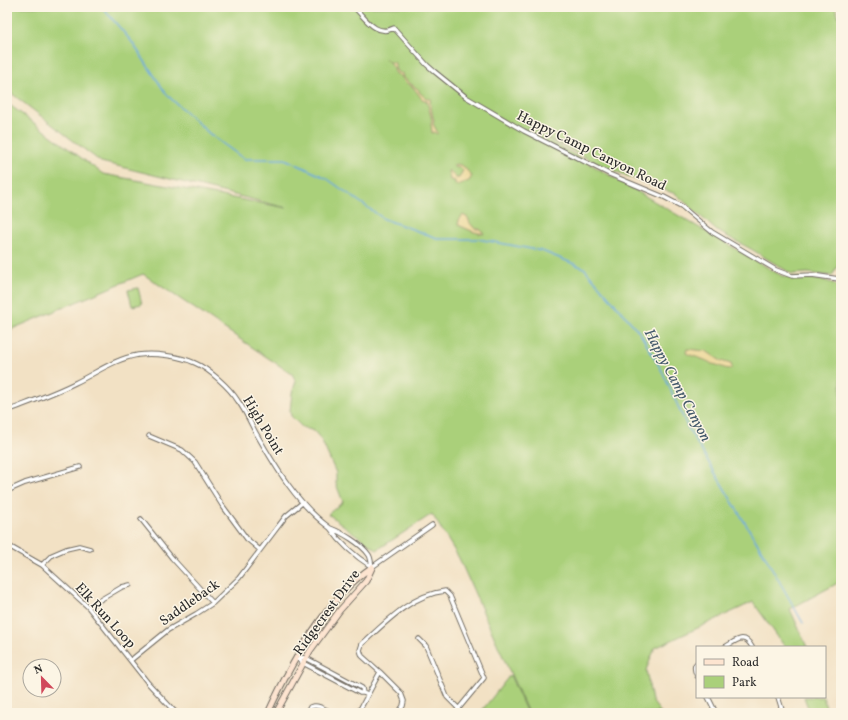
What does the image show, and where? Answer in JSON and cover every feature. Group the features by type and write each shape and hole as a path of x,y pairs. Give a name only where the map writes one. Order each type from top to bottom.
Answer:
{"street":[{"name":"Happy Camp Canyon Road","path":"354,7 377,30 387,31 394,28 427,65 466,97 524,131 609,174 664,197 681,206 712,232 776,270 792,276 812,275 839,278 841,282"},
{"name":"High Point","path":"7,411 48,396 114,362 139,355 169,356 196,363 218,378 239,401 266,451 302,503 320,521 350,538 369,555 372,567"},
{"path":"149,436 182,450 195,462 222,505 247,539 260,550"},
{"path":"7,491 25,483 80,467"},
{"name":"Saddleback","path":"131,660 168,630 213,603 239,578 286,516 302,503"},
{"path":"141,519 172,558 213,603"},
{"name":"Ridgecrest Drive","path":"268,713 296,657 325,613 360,575 432,525"},
{"name":"High Point","path":"330,528 340,542 361,560 372,567"},
{"path":"340,542 340,540 345,536"},
{"name":"Elk Run Loop","path":"7,545 42,565 88,607 148,683 176,713"},
{"path":"42,565 52,555 66,549 79,546 90,550"},
{"name":"Ridgecrest Drive","path":"276,713 306,658 340,610 366,581 372,567"},
{"path":"88,607 122,587 130,585"},
{"path":"398,713 403,706 404,701 401,693 360,653 362,644 393,615 419,599 445,591 450,596 484,678 455,713"},
{"path":"419,639 426,646 447,697 459,709"},
{"path":"727,646 739,639 744,639 748,641 751,646"},
{"path":"296,657 306,658 362,688 363,693"},
{"path":"296,657 303,663 360,694 363,693 368,695"},
{"path":"358,713 380,672"},
{"path":"708,698 716,713"},
{"path":"778,698 784,713"},
{"path":"307,713 310,707 314,705 320,706 333,713"}],"green space":[{"path":"7,7 835,7 841,23 841,259 832,276 808,273 792,274 751,249 717,231 676,194 639,181 596,163 527,127 782,276 823,280 835,284 841,291 841,580 790,609 807,646 784,646 753,602 655,648 646,670 652,701 661,713 528,713 459,558 432,514 377,550 328,514 343,502 336,484 336,473 321,439 314,431 302,427 291,416 290,411 292,393 296,381 292,374 143,274 7,331 7,103 103,174 287,208 101,162 7,90"},
{"path":"138,288 142,304 132,306 128,290"},
{"path":"510,675 527,713 480,713"},
{"path":"804,698 823,698 828,713 810,713"}],"sand":[{"path":"385,58 389,62 395,63 397,72 403,74 402,76 419,90 419,92 427,99 431,99 430,102 434,119 433,124 438,133 437,134 434,132 432,133 432,120 427,101 422,99 413,87 405,82 401,76 395,73 394,68"},
{"path":"457,164 463,166 472,176 469,181 458,185 455,184 455,181 450,180 448,171 450,171 456,178 459,178 463,170 461,168 454,167 454,165"},
{"path":"463,215 468,218 475,229 480,229 484,234 474,232 458,225 459,220"},
{"path":"687,349 706,351 721,361 731,364 732,368 725,368 712,364 686,353"}],"waterway":[{"name":"Happy Camp Canyon","path":"102,7 132,42 167,95 211,135 244,159 285,159 326,178 384,219 440,239 478,239 542,251 584,268 640,333 662,371 688,428 765,556 803,623"}]}
